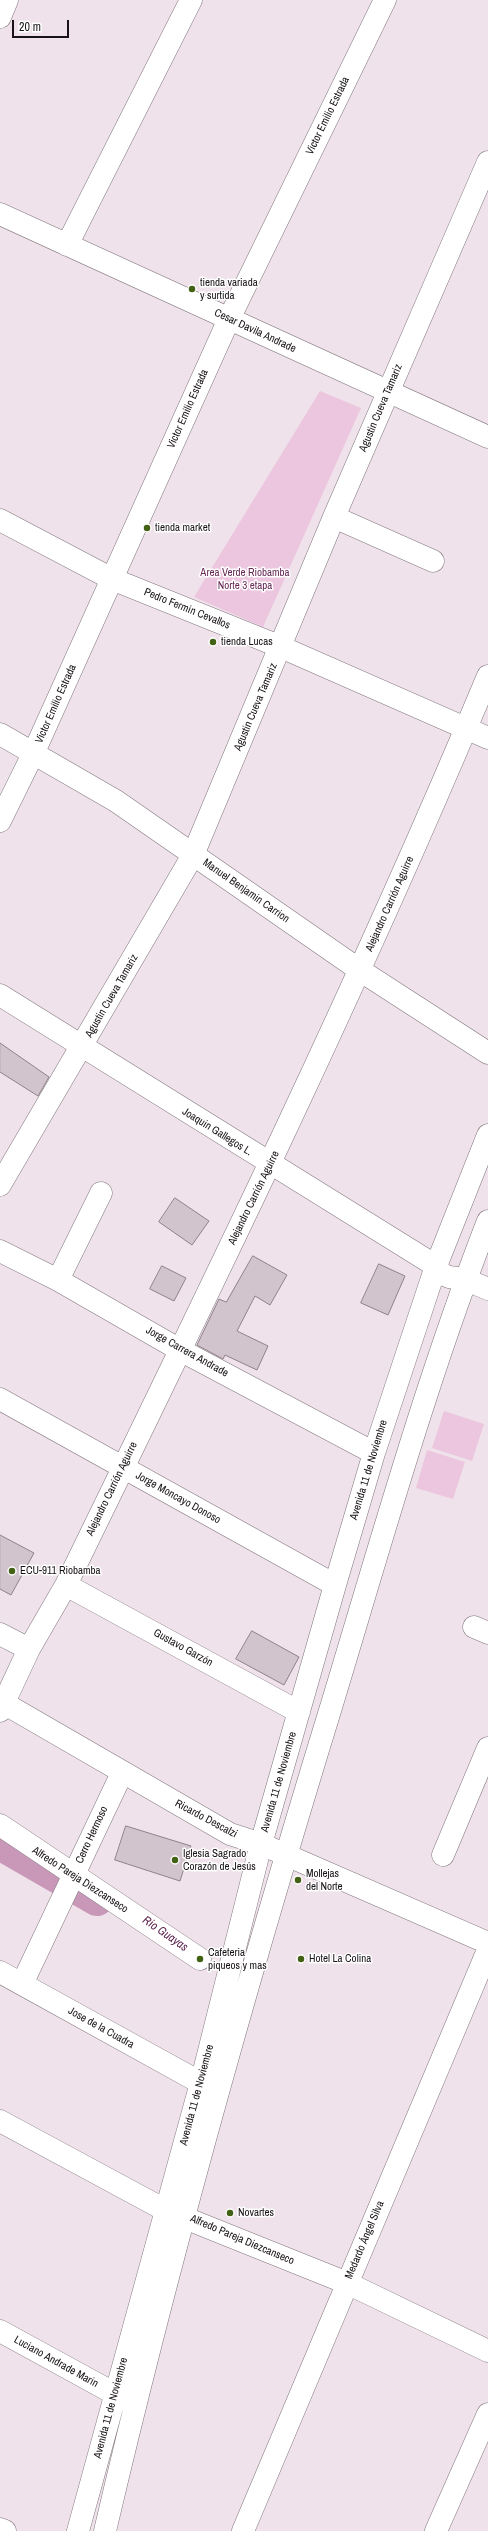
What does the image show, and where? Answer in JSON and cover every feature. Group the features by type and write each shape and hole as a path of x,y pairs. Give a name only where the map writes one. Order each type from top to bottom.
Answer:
{"street":[{"path":"0,17 7,0"},
{"path":"67,245 191,0"},
{"name":"Victor Emilio Estrada","path":"0,821 34,752 229,319 384,0"},
{"name":"Agustin Cueva Tamariz","path":"0,1185 82,1048 193,855 334,517 488,162"},
{"name":"Cesar Davila Andrade","path":"0,214 488,437"},
{"path":"334,517 433,561"},
{"name":"Pedro Fermin Cevallos","path":"0,520 112,579 281,647 488,738"},
{"name":"Alejandro Carrión Aguirre","path":"1,1705 29,1649 66,1585 270,1164 361,971 488,676"},
{"name":"Manuel Benjamin Carrion","path":"0,734 34,752 116,801 361,971 488,1053"},
{"name":"Joaquin Gallegos L.","path":"0,995 82,1048 436,1266 442,1274 449,1277 464,1279 488,1289"},
{"name":"Avenida 11 de Noviembre","path":"105,2531 135,2404 201,2083 261,1844 374,1453 436,1266 488,1135"},
{"path":"58,1280 101,1193"},
{"name":"Avenida 11 de Noviembre","path":"78,2531 115,2394 175,2213 404,1466 464,1279 484,1243 488,1221"},
{"name":"Jorge Carrera Andrade","path":"0,1251 58,1280 180,1350 374,1453"},
{"name":"Jorge Moncayo Donoso","path":"0,1399 335,1585"},
{"name":"Gustavo Garzón","path":"66,1585 299,1712"},
{"path":"0,1634 29,1649"},
{"name":"Ricardo Descalzi","path":"1,1705 224,1831 286,1854 488,1943"},
{"path":"442,1855 488,1748"},
{"name":"Cerro Hermoso","path":"22,1984 122,1773"},
{"name":"Alfredo Pareja Diezcanseco","path":"0,1825 200,1959 0,1828"},
{"name":"Medardo Ángel Silva","path":"243,2531 488,1950"},
{"name":"Jose de la Cuadra","path":"0,1972 201,2083"},
{"name":"Alfredo Pareja Diezcanseco","path":"0,2121 175,2213 347,2283 488,2351"},
{"name":"Luciano Andrade Marin","path":"0,2331 135,2404"},
{"path":"436,2531 488,2414"},
{"path":"0,2529 5,2531"}],"green space":[{"name":"Area Verde Riobamba Norte 3 etapa","path":"320,391 361,408 263,627 194,597"},
{"path":"444,1411 484,1424 472,1461 432,1448"},
{"path":"427,1450 465,1462 453,1499 416,1488"}],"building":[{"path":"0,1043 49,1077 38,1096 0,1072"},
{"path":"175,1198 209,1221 192,1245 159,1222"},
{"path":"253,1256 287,1275 270,1305 255,1296 237,1331 268,1346 257,1370 225,1355 223,1359 197,1345 219,1299 226,1302"},
{"path":"379,1264 405,1276 388,1315 361,1303"},
{"path":"162,1266 186,1278 174,1301 150,1289"},
{"name":"ECU-911 Riobamba","path":"0,1535 34,1553 11,1595 0,1589"},
{"path":"252,1631 299,1657 284,1685 236,1659"},
{"path":"126,1826 191,1846 180,1881 115,1860"}],"waterway":[{"name":"Rio Guayas","path":"0,1843 97,1899"}],"place":[{"name":"tienda variada y surtida","path":"192,289"},
{"name":"tienda market","path":"147,528"},
{"name":"tienda Lucas","path":"213,642"},
{"name":"ECU-911 Riobamba","path":"12,1571"},
{"name":"Iglesia Sagrado Corazón de Jesús","path":"175,1860"},
{"name":"Mollejas del Norte","path":"298,1880"},
{"name":"Cafeteria piqueos y mas","path":"200,1959"},
{"name":"Hotel La Colina","path":"301,1959"},
{"name":"Novartes","path":"230,2213"}]}
